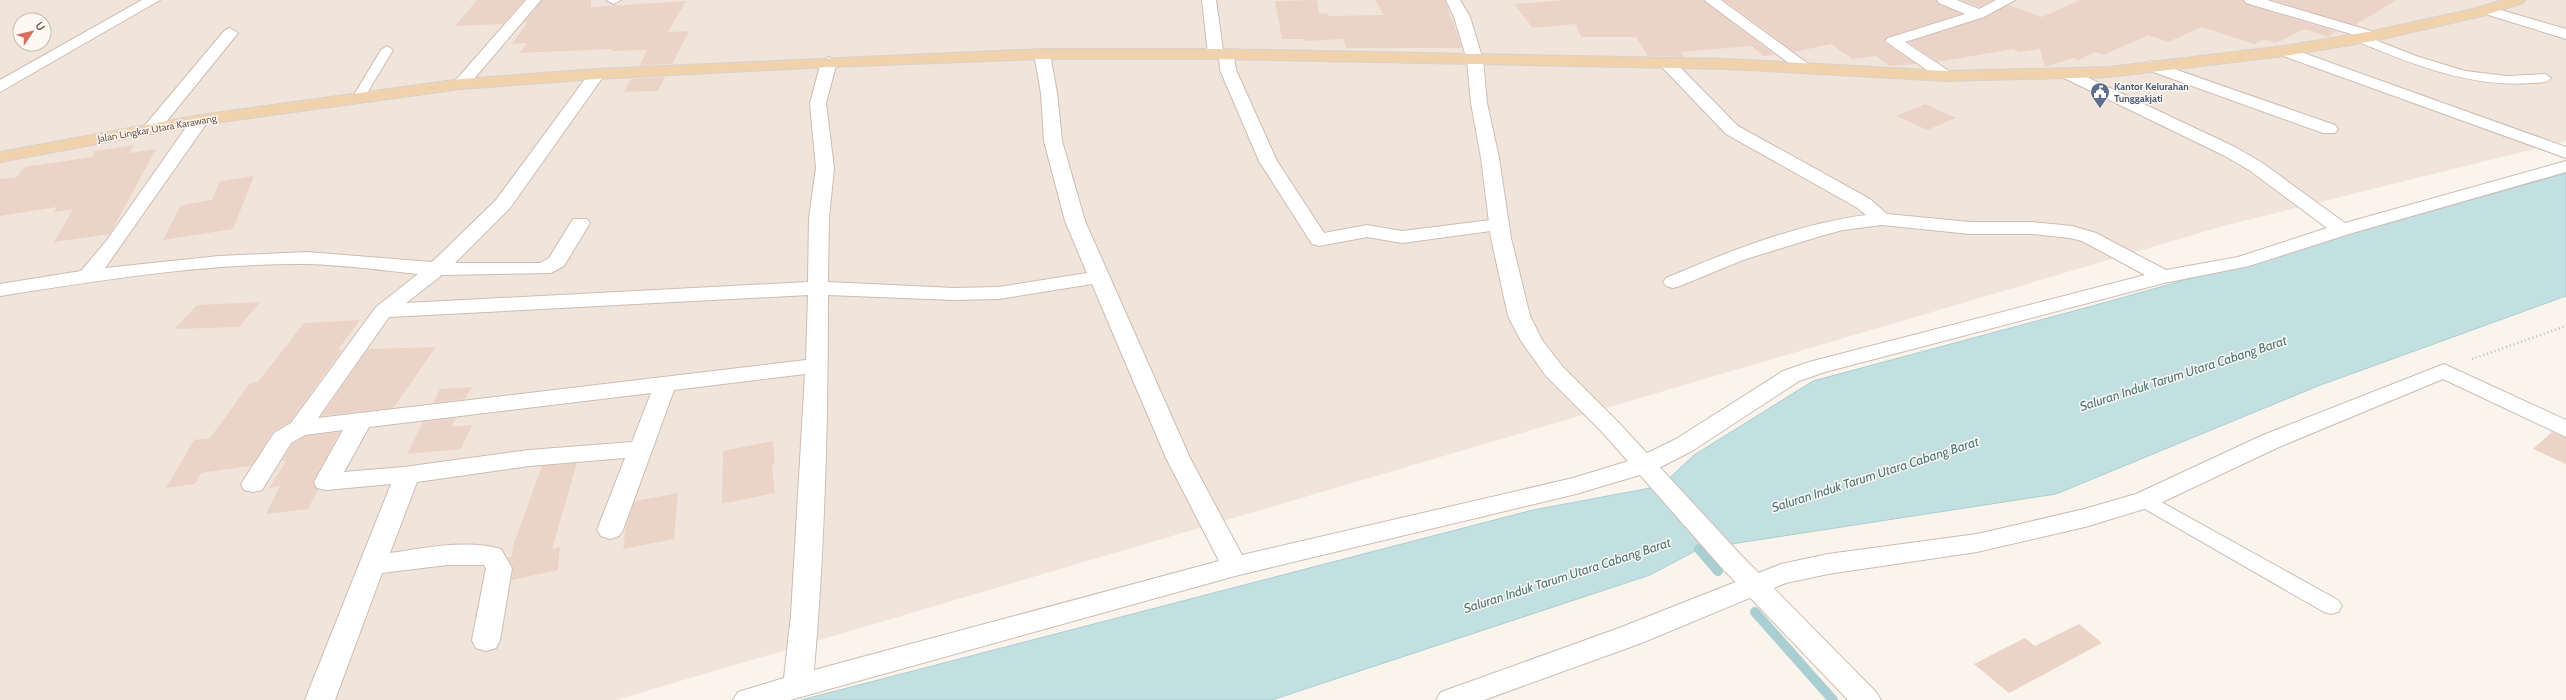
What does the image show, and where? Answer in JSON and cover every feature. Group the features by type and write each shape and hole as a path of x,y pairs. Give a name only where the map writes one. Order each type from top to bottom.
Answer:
{"main road":[{"name":"Jalan Lingkar Utara Karawang","path":"0,156 200,120 461,84 597,74 829,62 1042,54 1222,54 1803,66 1946,76 2109,72 2284,51 2366,37 2487,10 2518,0"}],"street":[{"path":"0,87 153,0"},
{"path":"461,84 534,0"},
{"path":"1208,0 1222,54 1268,161 1319,240 1367,231 1402,237 1499,225"},
{"path":"1453,0 1462,17 1475,60 1479,103 1490,158 1499,225 1519,316 1532,341 1554,371 1644,465 1730,560 1866,700"},
{"path":"1711,0 1803,66"},
{"path":"1944,0 1979,14"},
{"path":"1946,76 1893,41 1979,14 2008,0"},
{"path":"2251,0 2366,37"},
{"path":"2487,10 2566,34"},
{"path":"152,128 230,33"},
{"path":"2284,51 2566,153"},
{"path":"1042,54 1050,93 1053,141 1075,221 1178,458 1235,566"},
{"path":"798,685 805,615 817,366 819,218 825,168 818,103 829,62"},
{"path":"1667,63 1720,119 1739,134 1863,203 1882,219"},
{"path":"2151,66 2329,129"},
{"path":"299,428 383,311 437,269 503,204 597,74"},
{"path":"2068,74 2229,151 2255,166 2342,230"},
{"path":"88,276 114,244 200,120"},
{"path":"748,700 1235,566 1576,486 1644,465 1684,445 1791,376 1817,367 2163,277 2242,262 2342,230 2566,166"},
{"path":"1673,282 1736,256 1817,231 1841,224 1882,219 1923,225 2055,230 2072,232 2089,237 2163,277"},
{"path":"0,290 88,276 219,262 307,258 437,269 550,267 557,262 580,223"},
{"path":"383,311 818,288 954,294 991,293 1099,277"},
{"path":"253,484 282,438 299,428 817,366"},
{"path":"1451,700 1629,636 1753,584 1781,574 1828,564 1977,543 2085,518 2145,500 2272,441 2444,371 2566,429"},
{"path":"610,530 665,385"},
{"path":"361,420 326,482 404,474 529,458 640,449"},
{"path":"320,700 405,482 406,477 404,474"},
{"path":"372,565 436,556 472,554 492,556 499,568 486,640"}],"lane":[{"path":"2366,37 2438,68 2473,76 2503,80 2545,78"},
{"path":"358,98 387,50"},
{"path":"2145,500 2331,606"}],"path":[{"path":"2444,371 2566,326"}],"shaded area":[{"path":"0,0 2566,0 2566,141 2227,225 616,700 0,700"}],"water":[{"name":"Saluran Induk Tarum Utara Cabang Barat","path":"2566,173 2566,296 2318,386 2056,494 1699,549 1650,575 1272,700 801,700 1533,510 1661,486 1694,455 1813,381 2096,305"}],"building":[{"path":"477,0 524,0 503,24 455,26"},
{"path":"542,0 591,0 591,7 686,1 668,32 689,31 672,64 639,66 647,50 611,51 613,49 520,53 527,43 512,44 528,22 524,23"},
{"path":"1317,0 1319,14 1327,13 1328,16 1384,15 1375,0 1445,0 1462,48 1346,48 1344,39 1306,41 1305,39 1282,39 1275,1"},
{"path":"1565,0 1703,0 1775,55 1763,56 1751,46 1680,52 1685,57 1648,56 1636,37 1581,37 1576,24 1533,28 1514,4"},
{"path":"1724,0 1936,0 1938,4 1961,14 1887,37 1884,42 1916,64 1890,66 1876,56 1853,59 1831,44 1794,52"},
{"path":"1961,0 1993,0 1979,7"},
{"path":"2080,0 2243,0 2246,4 2341,33 2335,32 2328,37 2304,29 2276,43 2264,39 2254,44 2202,27 2168,42 2148,35 2104,55 2095,52 2079,60 2073,58 2045,67 2040,49 2019,52 2012,49 1938,62 1908,42 1984,18 2009,5 2042,17"},
{"path":"2272,0 2396,0 2355,25"},
{"path":"665,77 658,91 624,92 631,79"},
{"path":"1925,104 1956,118 1927,130 1896,116"},
{"path":"134,145 129,153 156,149 110,234 54,242 73,209 54,212 57,207 0,216 0,179 17,177 24,167 92,157 95,151"},
{"path":"254,176 233,229 163,240 181,205 212,200 220,181"},
{"path":"260,302 239,327 174,329 197,305"},
{"path":"360,320 338,350 342,350 290,422 273,432 251,466 201,473 195,484 166,488 194,440 210,438 250,383 258,382 304,323"},
{"path":"436,347 393,408 321,416 368,349"},
{"path":"472,387 465,399 433,403 440,389"},
{"path":"456,418 451,427 472,425 461,449 407,454 423,422"},
{"path":"340,432 313,481 318,490 308,509 266,514 280,486 269,488 286,461 282,461 292,444 305,436"},
{"path":"2552,432 2566,438 2566,464 2533,449"},
{"path":"773,441 775,464 772,464 775,493 722,504 723,451"},
{"path":"577,463 552,549 560,547 558,570 512,580 513,568 508,558 512,557 513,546 542,466"},
{"path":"678,493 674,539 623,549 626,527 635,501"},
{"path":"2079,624 2102,643 2009,693 1974,664 2025,638 2035,646"}],"waterway":[{"path":"1699,549 1718,571"},
{"path":"1755,612 1833,700"}],"place":[{"name":"Kantor Kelurahan Tunggakjati","path":"2100,109"}]}
